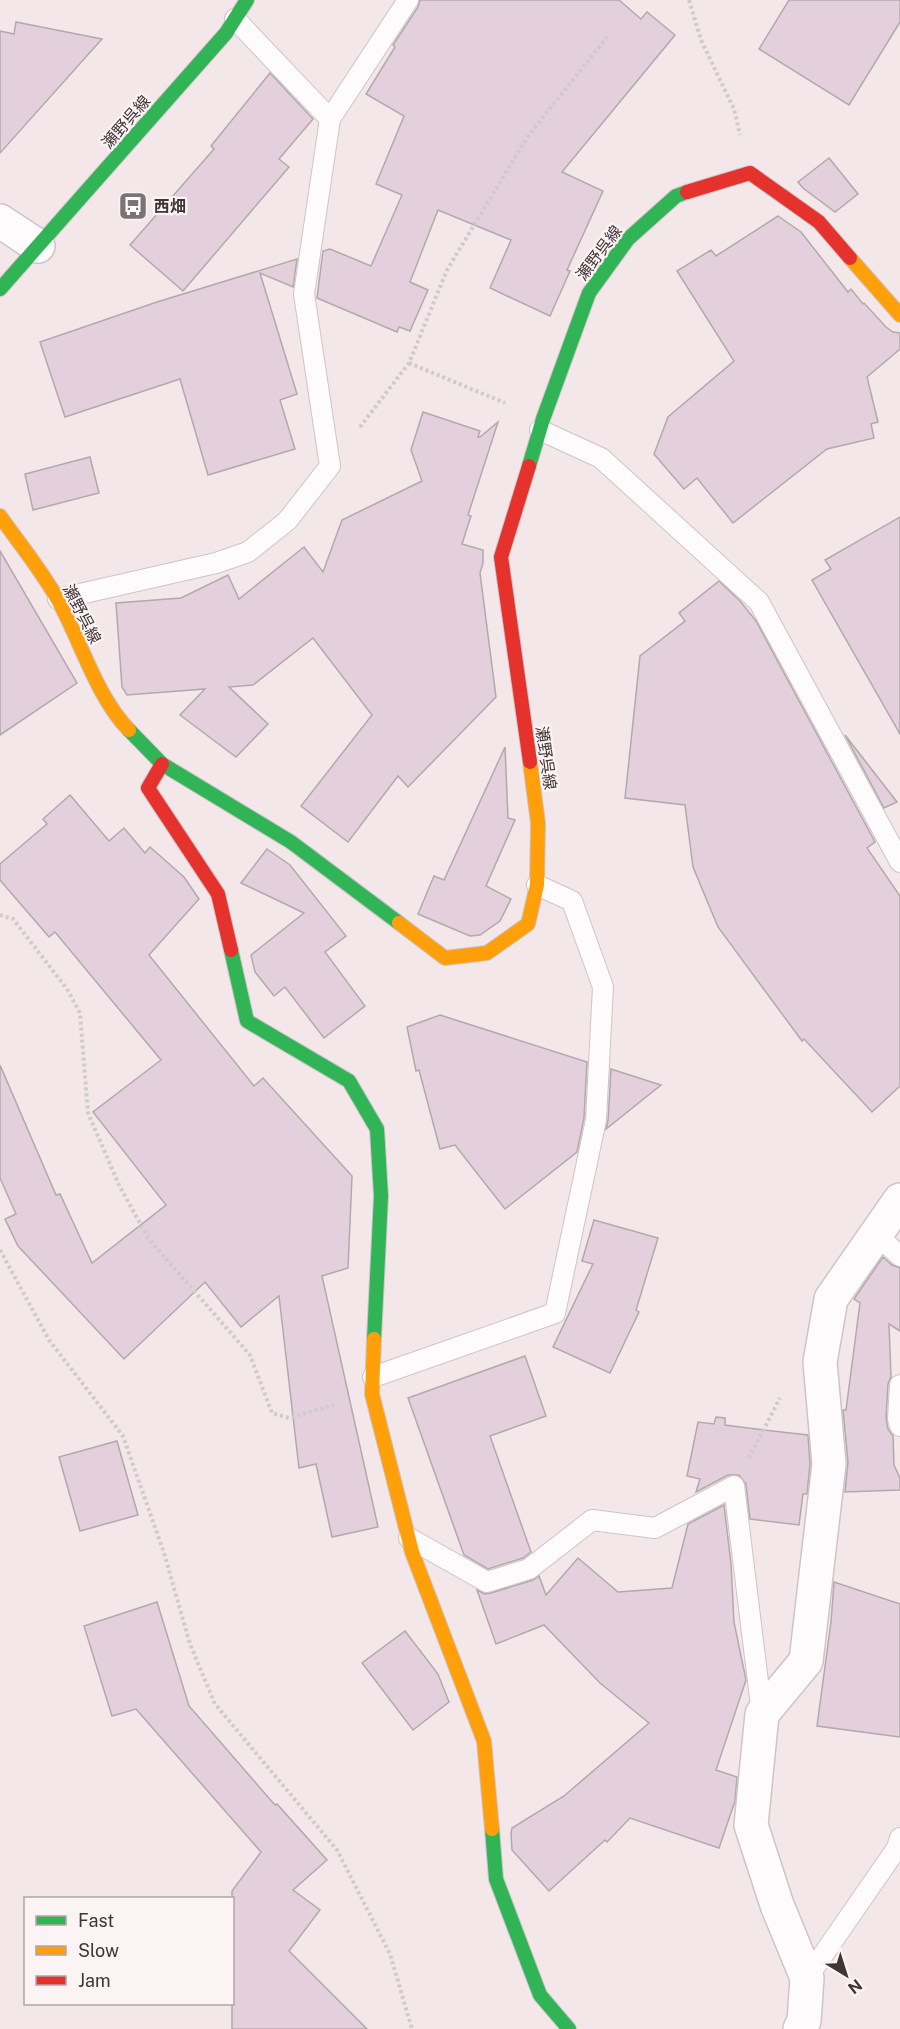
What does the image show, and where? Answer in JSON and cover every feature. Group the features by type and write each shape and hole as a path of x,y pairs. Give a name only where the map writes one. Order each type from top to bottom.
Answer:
{"main road":[{"name":"瀬野呉線","path":"0,289 226,33 247,0"},
{"name":"瀬野呉線","path":"0,516 58,599 118,720 162,764 291,842 445,958 487,953 528,924 537,885 538,823 501,556 542,424 589,293 628,239 676,196 750,173"},
{"path":"750,173 819,222 900,315"},
{"path":"162,764 148,788 218,894 247,1021 349,1081 377,1129 381,1196 373,1385 409,1538 484,1741 496,1879 540,1995 569,2029"}],"street":[{"path":"0,221 38,246"},
{"path":"800,2029 804,2021 807,1978 777,1905 752,1825 762,1714 806,1661 829,1464 820,1362 831,1299 900,1200"}],"lane":[{"path":"58,599 216,563 248,552 287,521 330,466 304,294 330,119 408,0"},
{"path":"235,19 330,119"},
{"path":"542,424 601,458 759,602 900,862"},
{"path":"373,1385 555,1313 596,1120 603,987 572,902 537,885"},
{"path":"876,1234 900,1256"},
{"path":"900,1385 898,1419 900,1426"},
{"path":"409,1538 487,1582 529,1569 592,1520 655,1528 734,1486 762,1714"},
{"path":"807,1978 897,1848 900,1838"}],"path":[{"path":"689,0 701,40 734,109 750,173"},
{"path":"330,466 409,363 447,270 528,136 607,37"},
{"path":"409,363 542,424"},
{"path":"0,915 13,919 67,989 80,1013 88,1113 119,1185 148,1238 250,1355 272,1413 289,1418 373,1385"},
{"path":"0,1250 50,1340 123,1437 164,1553 190,1644 216,1704 337,1850 390,1954 412,2029"}],"building":[{"path":"420,0 619,0 641,19 647,12 675,35 562,172 603,191 567,270 570,271 550,316 490,288 511,240 438,210 410,282 428,290 410,331 399,327 397,332 317,298 323,251 330,249 371,266 402,195 376,184 404,116 366,94"},
{"path":"789,0 900,0 900,22 849,105 759,49"},
{"path":"16,22 102,39 0,153 0,31 14,34"},
{"path":"270,73 313,119 279,159 289,167 183,291 130,245 214,149 211,146"},
{"path":"829,158 858,194 835,212 798,182"},
{"path":"778,216 801,232 848,292 851,289 886,327 893,332 900,333 900,349 867,377 878,422 871,424 874,438 827,449 733,523 697,478 684,489 654,454 668,417 734,361 677,271 711,250 716,256"},
{"path":"297,259 293,287 260,273 297,394 280,400 295,449 208,475 180,379 65,417 40,342 157,302"},
{"path":"423,412 480,431 478,437 498,422 468,515 471,516 462,544 483,550 480,573 496,697 408,787 398,776 348,842 301,806 372,715 313,638 253,685 229,687 268,724 236,757 180,715 205,689 127,695 122,687 116,603 181,598 228,575 239,599 304,547 323,572 342,520 422,481 411,450"},
{"path":"90,457 99,493 33,510 25,474"},
{"path":"900,517 900,734 812,580 831,569 825,560"},
{"path":"0,551 77,683 0,735"},
{"path":"719,581 740,601 756,621 875,842 867,848 900,896 900,1086 872,1112 804,1039 802,1041 718,927 693,867 685,805 625,798 640,656 685,621 679,613"},
{"path":"845,735 897,802 884,808"},
{"path":"505,747 508,818 515,820 486,886 511,899 500,921 480,935 470,936 418,914 434,876 444,880"},
{"path":"70,795 109,841 124,828 145,853 150,847 184,877 199,899 149,955 254,1086 263,1078 352,1176 348,1268 322,1276 378,1527 332,1537 316,1464 299,1468 279,1296 241,1327 205,1282 124,1359 18,1246 5,1219 16,1214 0,1178 0,1065 56,1195 60,1194 92,1263 166,1205 93,1112 161,1060 55,932 49,937 0,880 0,864 47,824 43,819"},
{"path":"267,849 290,865 346,936 325,952 365,1006 324,1038 285,987 274,996 255,972 251,955 304,913 241,883"},
{"path":"440,1015 587,1062 584,1118 577,1152 505,1209 455,1145 440,1149 419,1070 416,1071 407,1027"},
{"path":"611,1069 661,1085 606,1129 608,1121"},
{"path":"594,1220 658,1238 636,1310 639,1312 610,1373 553,1347 593,1264 582,1261"},
{"path":"883,1257 892,1265 900,1268 900,1331 889,1324 891,1377 888,1384 886,1418 888,1429 893,1436 894,1465 900,1478 900,1490 845,1492 848,1462 843,1410 846,1410 860,1303 854,1299"},
{"path":"525,1356 546,1416 490,1436 531,1552 523,1558 488,1569 464,1555 408,1398"},
{"path":"716,1417 725,1418 725,1425 808,1435 810,1464 807,1494 803,1494 799,1525 750,1519 746,1484 739,1475 728,1475 696,1492 700,1479 687,1476 698,1422 714,1424"},
{"path":"117,1441 138,1515 80,1531 59,1457"},
{"path":"724,1505 731,1564 734,1622 746,1680 716,1770 737,1777 735,1801 719,1848 630,1818 607,1842 605,1840 549,1891 512,1850 512,1828 564,1796 649,1723 600,1683 544,1625 496,1644 477,1590 485,1594 491,1593 539,1576 546,1595 578,1558 618,1592 672,1588 688,1524"},
{"path":"834,1582 900,1604 900,1737 817,1726"},
{"path":"157,1602 189,1706 275,1805 277,1804 327,1860 293,1890 320,1910 289,1951 367,2029 232,2029 234,1897 232,1897 232,1891 261,1852 136,1709 112,1716 84,1626"},
{"path":"405,1631 438,1674 449,1702 413,1730 362,1663"}],"traffic: fast":[{"path":"0,289 226,33 247,0"},
{"path":"529,466 543,419 589,293 628,239 676,196 687,192"},
{"path":"129,730 162,764 291,842 399,923"},
{"path":"231,950 247,1021 349,1081 377,1129 381,1196 374,1339"},
{"path":"492,1829 496,1879 540,1995 569,2029"}],"traffic: slow":[{"path":"850,258 900,315"},
{"path":"0,516 52,589 98,685 129,730"},
{"path":"399,923 445,958 487,953 528,924 537,885 538,823 530,762"},
{"path":"374,1339 372,1394 412,1552 484,1741 492,1829"}],"traffic: jam":[{"path":"687,192 750,173 819,222 850,258"},
{"path":"529,466 501,557 530,762"},
{"path":"162,764 148,788 218,894 231,950"}],"place":[{"name":"西畑","path":"133,206"}]}
